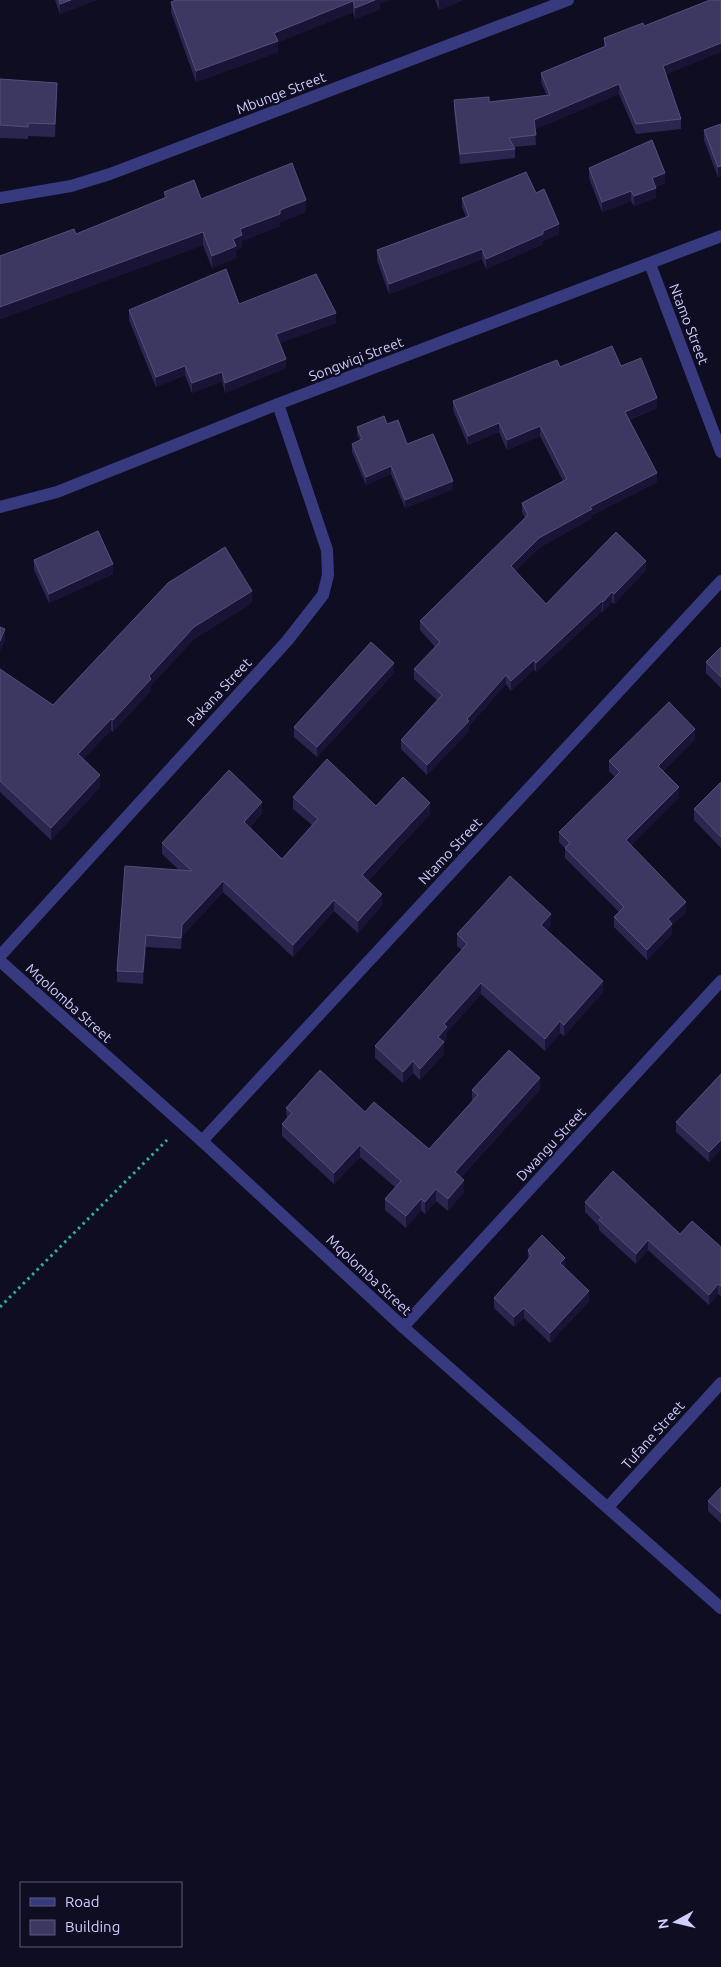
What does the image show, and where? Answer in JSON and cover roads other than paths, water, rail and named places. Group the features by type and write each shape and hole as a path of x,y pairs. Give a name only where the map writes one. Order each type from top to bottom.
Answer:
{"street":[{"name":"Mbunge Street","path":"0,198 70,186 110,174 568,0"},
{"name":"Songwiqi Street","path":"0,507 57,492 278,404 721,236"},
{"name":"Ntamo Street","path":"650,264 721,452"},
{"name":"Pakana Street","path":"0,956 287,641 323,595 328,574 327,550 278,404"},
{"name":"Ntamo Street","path":"202,1141 721,581"},
{"name":"Mqolomba Street","path":"0,961 202,1141 403,1327 721,1608"},
{"name":"Dwangu Street","path":"403,1327 721,982"},
{"name":"Tufane Street","path":"608,1507 721,1383"}]}
